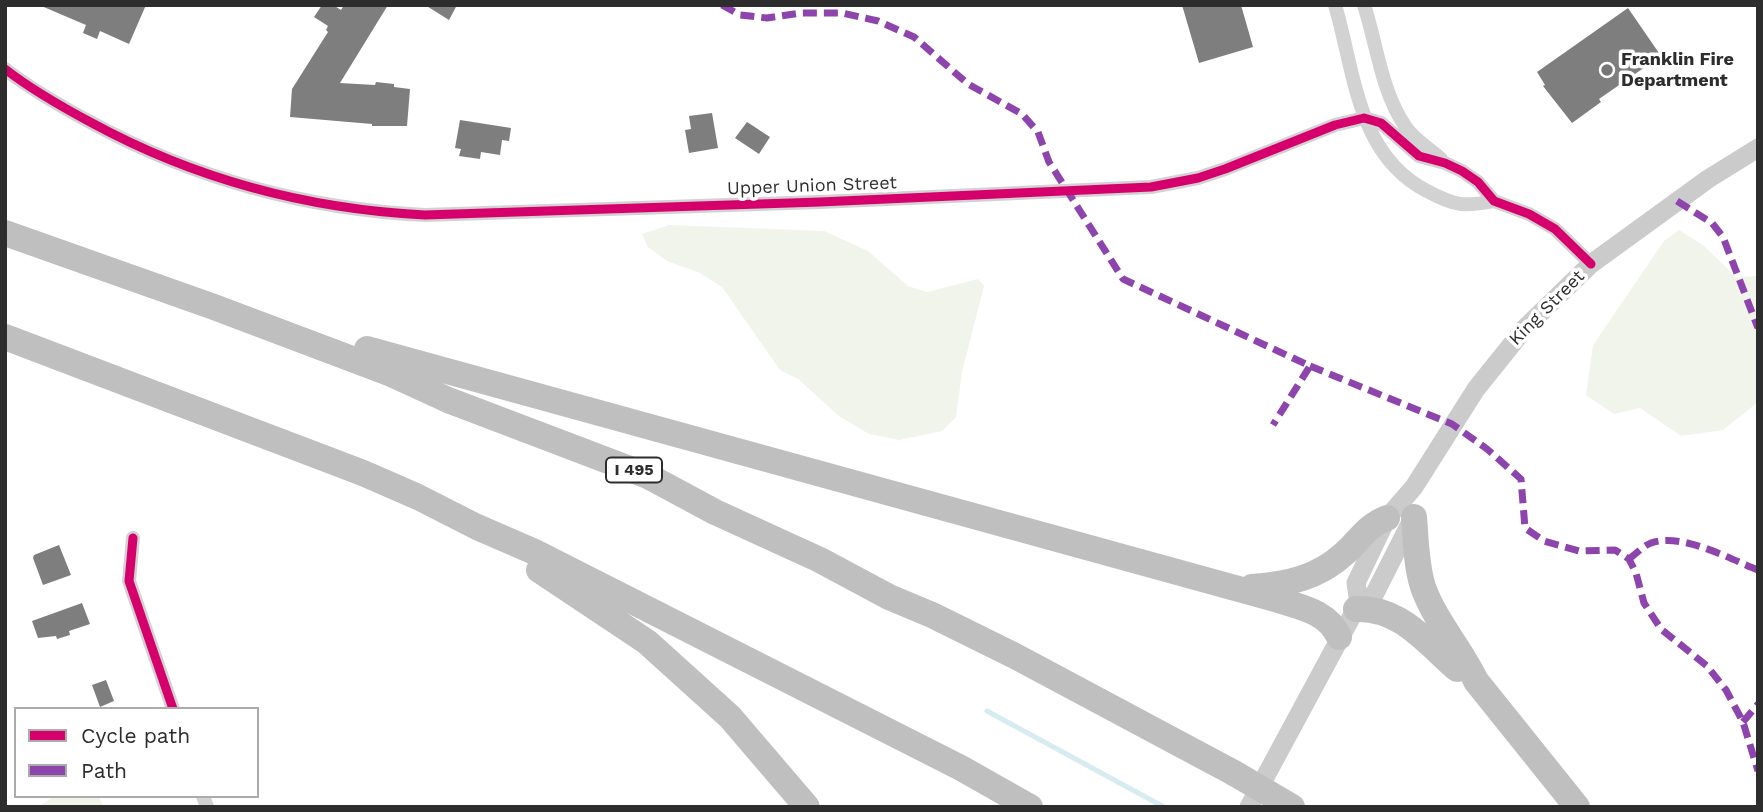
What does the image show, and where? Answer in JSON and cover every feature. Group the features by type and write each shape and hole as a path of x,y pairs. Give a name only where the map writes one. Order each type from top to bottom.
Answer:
{"highway":[{"name":"I 495","path":"5,233 389,373 448,400 648,476 715,512 820,560 888,597 1003,650 1234,773 1292,807"},
{"path":"214,307 1237,588 1321,615 1335,627 1339,637"},
{"path":"5,337 363,473 418,497 550,559 961,768 1030,807"},
{"path":"363,473 546,574 646,642 730,717 807,807"},
{"path":"1413,517 1422,584 1428,600 1466,659 1476,681 1577,807"},
{"path":"1237,588 1295,582 1318,573 1346,552 1369,526 1387,518"},
{"path":"1357,606 1385,612 1407,625 1434,645 1455,667 1476,681"}],"main road":[{"name":"King Street","path":"1357,606 1356,583 1387,518 1414,486 1452,424 1502,355 1556,296 1591,264 1698,187 1758,148"},
{"name":"King Street","path":"1249,807 1357,606 1374,595 1397,553 1413,517 1414,486"}],"street":[{"path":"1335,5 1364,118 1377,146 1397,170 1415,184 1443,199 1466,206 1494,201"},
{"path":"1364,5 1383,77 1396,112 1406,128 1445,163 1478,182 1494,201 1529,214 1555,229 1591,264"},
{"name":"Upper Union Street","path":"5,69 76,115 172,163 315,204 425,215 1151,187 1198,178 1335,125 1364,118"},
{"path":"1364,118 1381,123 1419,156 1445,163"},
{"path":"133,538 129,581 172,707"}],"shaded area":[{"path":"669,225 824,231 868,251 908,286 927,292 978,279 984,286 962,372 956,417 942,431 899,440 869,434 839,416 798,379 780,370 722,287 700,273 667,261 648,247 642,234"},
{"path":"1679,230 1703,245 1736,277 1758,276 1758,402 1723,430 1681,436 1640,408 1614,414 1586,395 1593,345 1664,241"},
{"path":"50,798 99,798 104,807 39,807"}],"building":[{"path":"39,5 146,5 129,44 100,31 97,39 83,33 86,25"},
{"path":"322,5 333,5 341,10 344,5 388,5 340,83 375,85 376,82 410,89 407,126 372,126 290,117 292,89 328,32 328,26 314,17"},
{"path":"425,5 457,5 449,20"},
{"path":"1182,5 1241,5 1253,47 1199,63"},
{"path":"1628,8 1661,56 1599,99 1601,102 1572,123 1543,86 1545,85 1537,72"},
{"path":"712,113 718,148 689,153 685,130 691,129 689,116"},
{"path":"460,120 511,128 509,141 502,140 500,155 481,152 480,159 459,156 461,149 455,148"},
{"path":"747,122 770,137 759,154 735,138"},
{"path":"59,545 71,575 43,585 34,555"},
{"path":"82,603 90,624 69,631 70,635 57,639 56,636 38,638 32,621"},
{"path":"106,680 114,701 100,707 92,685"}],"waterway":[{"path":"987,711 1164,807"}],"marked path":[{"path":"722,5 740,15 767,18 801,13 842,13 878,21 914,37 968,84 1022,114 1038,132 1049,162 1123,279 1310,366 1273,425"},
{"path":"1677,201 1712,223 1723,237 1758,328"},
{"path":"1310,366 1452,424 1487,449 1521,479 1525,528 1544,541 1579,551 1615,550 1629,559 1636,573 1644,603 1661,629 1707,666 1726,690 1743,722 1758,771"},
{"path":"1629,559 1651,543 1676,541 1705,548 1758,570"},
{"path":"1743,722 1758,704"}],"cycle path":[{"path":"5,69 47,98 92,123 172,161 212,176 253,188 338,206 425,215 820,202 1151,187 1198,178 1335,125 1364,118 1381,123 1419,156 1462,171 1478,182 1494,201 1529,214 1555,229 1591,264"},
{"path":"133,538 129,581 172,707"}],"place":[{"name":"Franklin Fire Department","path":"1607,70"}]}
